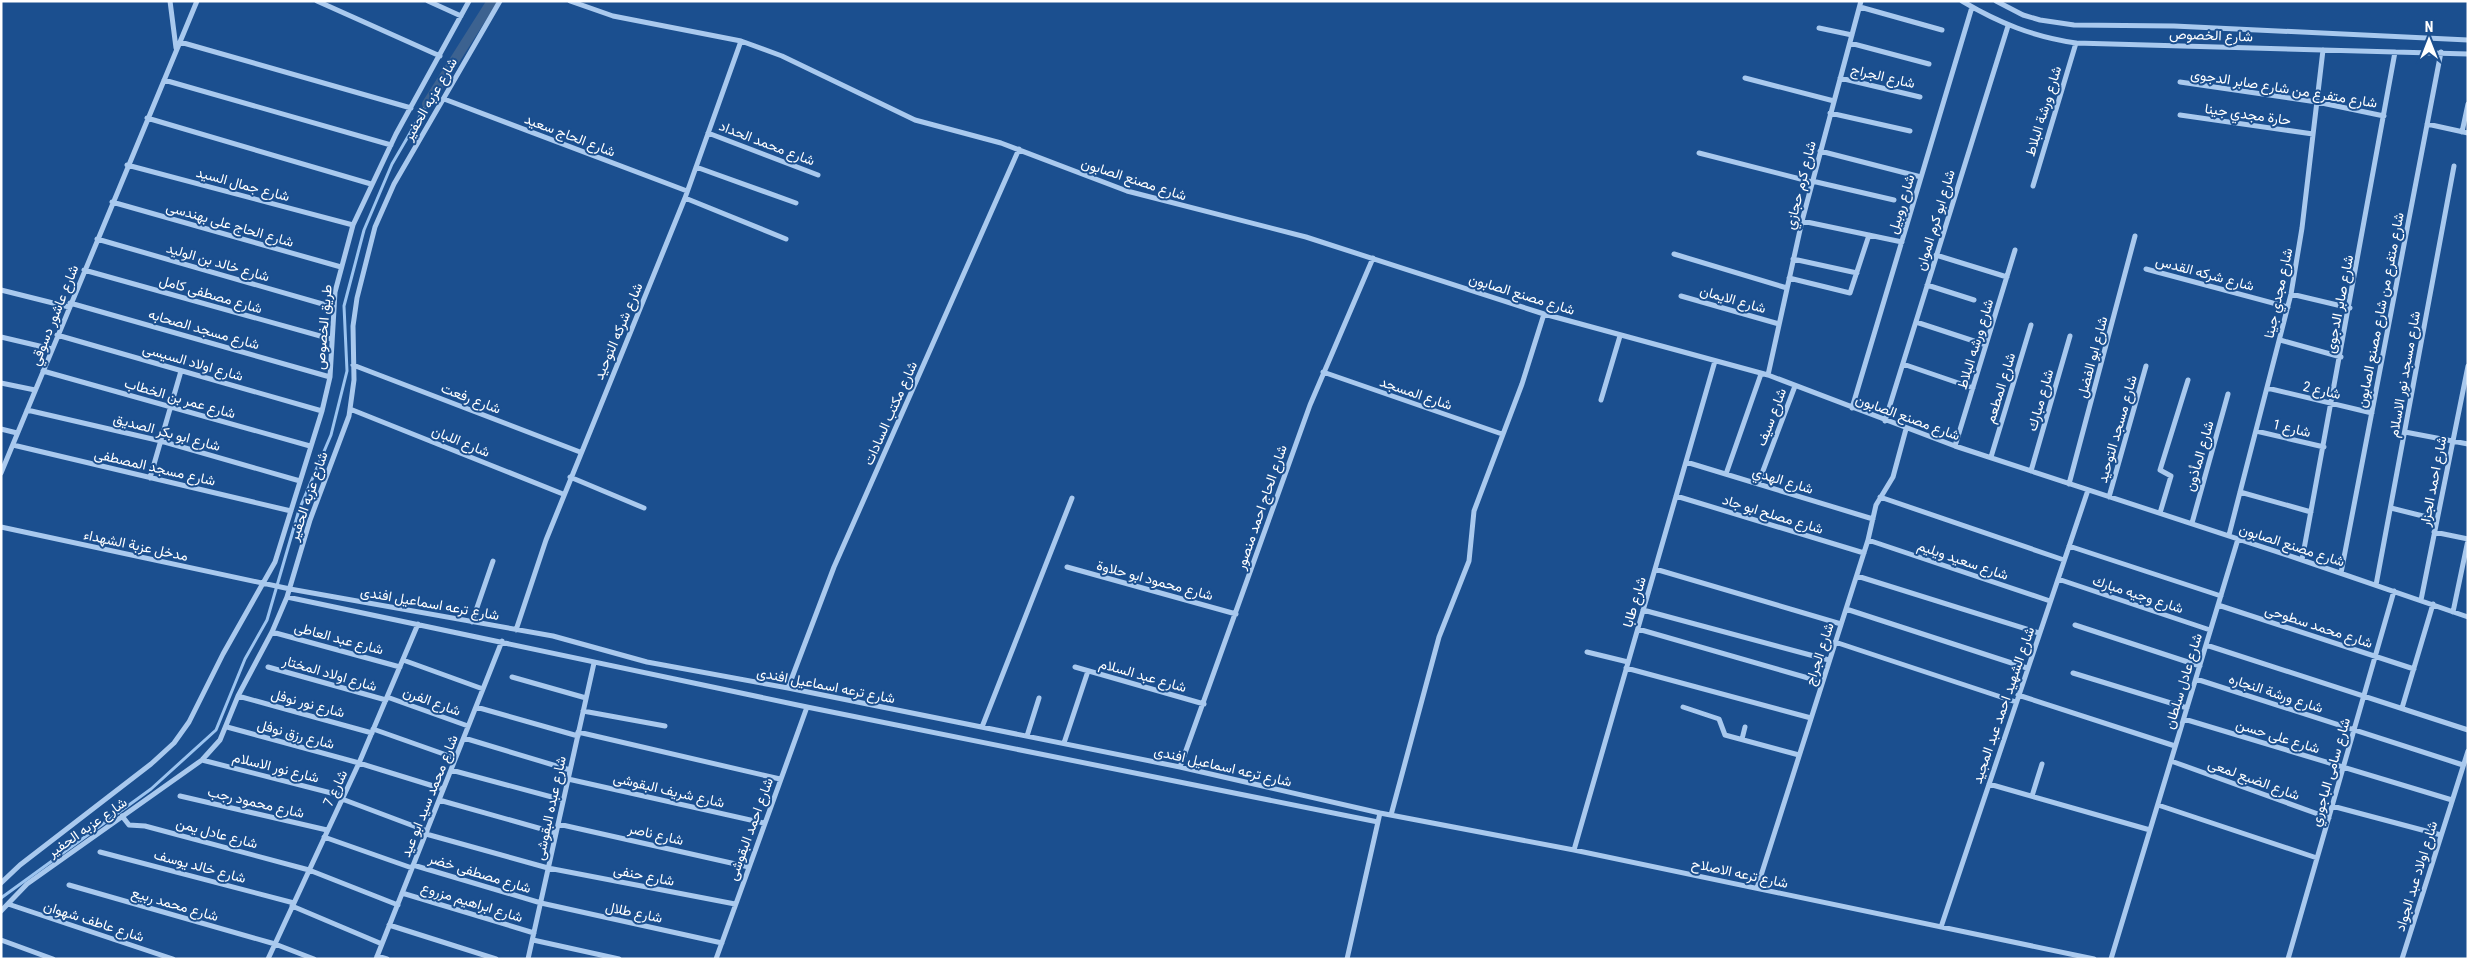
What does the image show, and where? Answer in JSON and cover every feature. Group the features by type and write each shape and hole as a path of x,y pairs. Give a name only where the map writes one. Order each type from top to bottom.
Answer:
{"street":[{"path":"170,1 176,52"},
{"name":"شارع عاشور دسوقي","path":"1,472 127,165 197,1"},
{"path":"317,1 440,56"},
{"path":"428,1 460,16"},
{"name":"طريق الخصوص","path":"264,584 275,562 322,411 330,377 333,307 353,225 391,145 469,1"},
{"name":"شارع عزبه الحفير","path":"1,912 27,884 202,760 216,745 227,728 238,696 272,632 288,592 310,520 350,409 353,326 357,298 375,227 394,184 500,1"},
{"name":"شارع مصنع الصابون","path":"570,1 613,16 741,41 782,56 915,120 1019,149 1127,191 1186,207 1254,222 1373,258 1544,314 1768,376 1955,446 2229,535 2468,617"},
{"name":"شارع الخصوص","path":"1962,1 2008,26 2048,39 2076,43 2468,54"},
{"name":"شارع الخصوص","path":"1996,1 2024,15 2040,20 2074,25 2174,26 2468,40"},
{"path":"1861,4 1942,30"},
{"name":"شارع كرم حجازي","path":"1768,376 1802,221 1861,4"},
{"name":"شارع روبيل","path":"1852,408 1972,7"},
{"name":"شارع ابو كرم الموان","path":"1885,421 2008,26"},
{"path":"1819,28 1852,35"},
{"name":"شارع شركه التوحيد","path":"516,630 546,540 570,477 685,198 741,41"},
{"path":"180,42 411,108"},
{"path":"1850,43 1929,64"},
{"name":"شارع ورشة البلاط","path":"2032,186 2076,43"},
{"name":"شارع مجدي جينا","path":"2229,535 2291,294 2302,228 2323,50"},
{"name":"شارع صابر الدجوى","path":"2302,560 2350,308 2395,52"},
{"name":"شارع متفرع من شارع مصنع الصابون","path":"2341,573 2441,52"},
{"path":"1745,78 1834,100"},
{"name":"شارع الجراج","path":"1840,78 1920,96"},
{"path":"164,80 391,145"},
{"name":"شارع متفرع من شارع صابر الدجوى","path":"2180,82 2317,102 2384,116"},
{"name":"شارع الحاج سعيد","path":"444,99 687,191"},
{"path":"2427,124 2465,133 2468,104"},
{"path":"1830,113 1910,131"},
{"name":"حارة مجدي جينا","path":"2180,115 2313,134"},
{"path":"147,118 371,184"},
{"name":"شارع محمد الحداد","path":"708,133 818,175"},
{"name":"شارع مكتب السادات","path":"788,688 834,567 1019,149"},
{"path":"1820,151 1921,177"},
{"path":"1699,153 1812,182 1894,200"},
{"name":"شارع جمال السيد","path":"127,165 353,225"},
{"name":"شارع مسجد نور الاسلام","path":"2376,585 2454,166"},
{"path":"696,167 796,204"},
{"path":"685,198 786,239"},
{"name":"شارع الحاج على بهندسى","path":"112,202 342,267"},
{"path":"1802,221 1902,242"},
{"path":"1789,278 1850,293 1868,235"},
{"name":"شارع ابو الفضل","path":"2069,484 2136,236"},
{"name":"شارع خالد بن الوليد","path":"97,239 333,307"},
{"name":"شارع ورشه البلاط","path":"1955,446 2015,250"},
{"path":"1674,254 1787,288"},
{"path":"1936,254 2007,277"},
{"name":"شارع الحاج احمد منصور","path":"1180,767 1286,469 1323,372 1373,258"},
{"path":"1793,259 1857,273"},
{"name":"شارع شركه القدس","path":"2146,269 2288,307"},
{"name":"شارع مصطفى كامل","path":"84,270 332,339"},
{"path":"1927,286 1974,300"},
{"name":"شارع مسجد الصحابه","path":"1,290 70,305 330,377"},
{"path":"2291,294 2350,308"},
{"name":"شارع الايمان","path":"1681,296 1779,324"},
{"path":"1391,815 1439,637 1469,561 1474,511 1544,314"},
{"path":"1916,322 1986,344"},
{"name":"شارع المطعم","path":"1991,458 2031,325"},
{"name":"شارع اولاد السيسى","path":"57,335 322,411"},
{"path":"1601,400 1620,336"},
{"name":"شارع مبارك","path":"2031,471 2070,336"},
{"path":"1,337 52,348"},
{"path":"2280,340 2341,357"},
{"name":"شارع طابا","path":"1574,850 1715,361"},
{"name":"شارع رفعت","path":"353,364 580,452"},
{"path":"1903,364 1973,388"},
{"name":"شارع مسجد التوحيد","path":"2110,497 2146,366"},
{"name":"شارع احمد الجزار","path":"2421,600 2468,366"},
{"name":"شارع عمر بن الخطاب","path":"43,371 310,446"},
{"path":"150,478 181,371"},
{"name":"شارع المسجد","path":"1323,372 1502,434"},
{"path":"1726,474 1761,374"},
{"path":"2160,513 2171,476 2160,470 2188,380"},
{"path":"1,383 35,390"},
{"name":"شارع سيف","path":"1758,484 1795,386"},
{"name":"شارع 2","path":"2267,388 2372,413"},
{"name":"شارع المأذون","path":"2192,523 2228,394"},
{"name":"شارع اللبان","path":"350,409 564,494"},
{"name":"شارع ابو بكر الصديق","path":"27,410 161,441 300,481"},
{"name":"شارع الجراج","path":"1756,888 1864,554 1880,497 1893,477 1906,428"},
{"path":"1,430 17,433"},
{"name":"شارع 1","path":"2256,431 2324,447"},
{"path":"2405,432 2468,444"},
{"name":"شارع مسجد المصطفى","path":"12,445 292,511"},
{"name":"شارع الهدي","path":"1686,462 1873,519"},
{"path":"570,477 644,508"},
{"name":"شارع الشهيد احمد عبد المجيد","path":"1941,927 2088,490"},
{"path":"2240,492 2312,512"},
{"name":"شارع مصلح ابو جاد","path":"1676,496 1864,554"},
{"path":"1880,497 2064,560"},
{"path":"982,727 1072,498"},
{"path":"2390,508 2427,517"},
{"name":"مدخل عزبة الشهداء","path":"1,528 264,584"},
{"path":"2434,532 2468,540 2453,612"},
{"name":"شارع عادل سلطان","path":"2111,959 2238,539"},
{"name":"شارع سعيد ويليم","path":"1868,540 2050,601"},
{"path":"2069,546 2221,596"},
{"path":"472,622 493,561"},
{"name":"شارع محمود ابو حلاوة","path":"1067,567 1236,614"},
{"path":"1655,569 1841,624"},
{"path":"1856,576 2039,633"},
{"name":"شارع وجيه مبارك","path":"2058,579 2210,630"},
{"name":"شارع عزبه الحفير","path":"1,883 20,865 151,764 174,743 189,722 264,584"},
{"name":"شارع ترعه اسماعيل افندى","path":"264,584 288,592 418,624 502,641 594,663 1378,822"},
{"name":"شارع سامى الباجوري","path":"2288,959 2394,591"},
{"name":"شارع ترعه اسماعيل افندى","path":"288,592 553,636 647,662 1064,743 1180,767 1380,813"},
{"path":"2402,708 2433,604"},
{"name":"شارع محمد سطوحى","path":"2218,605 2414,669"},
{"path":"1846,608 2028,668"},
{"path":"1643,610 1829,660"},
{"name":"شارع 7","path":"268,959 359,762 418,624"},
{"path":"2076,625 2200,666"},
{"path":"1638,630 1822,682"},
{"name":"شارع عبد العاطى","path":"272,632 400,667"},
{"name":"شارع محمد سيد ابو عيد","path":"377,957 502,641"},
{"path":"1835,642 2016,702"},
{"path":"2206,645 2468,730"},
{"path":"1587,652 1811,718"},
{"path":"403,660 483,688"},
{"name":"شارع عبده البقوشى","path":"528,959 594,663"},
{"name":"شارع اولاد المختار","path":"268,667 387,699"},
{"name":"شارع عبد السلام","path":"1075,667 1204,704"},
{"path":"1064,743 1088,671"},
{"path":"2073,673 2187,708"},
{"path":"512,677 586,698"},
{"name":"شارع ورشة النجاره","path":"2196,679 2463,764"},
{"path":"2018,695 2175,746"},
{"name":"شارع نور نوفل","path":"238,696 372,731 456,758"},
{"path":"1027,736 1039,698"},
{"name":"شارع الفرن","path":"387,699 468,726"},
{"path":"862,718 866,705"},
{"path":"476,707 578,734 780,779"},
{"name":"شارع احمد البقوشى","path":"716,959 807,707"},
{"path":"1683,707 1719,719 1722,722 1722,731 1725,735 1799,755"},
{"path":"583,712 665,726"},
{"name":"شارع على حسن","path":"2184,719 2452,800"},
{"path":"1742,739 1745,727"},
{"name":"شارع رزق نوفل","path":"227,728 359,762 443,789"},
{"path":"464,738 570,770"},
{"name":"شارع اولاد عبد الجواد","path":"2402,959 2468,751"},
{"name":"شارع نور الاسلام","path":"202,760 342,798 426,833"},
{"name":"شارع الضبع لمعى","path":"2171,761 2329,818"},
{"path":"2032,796 2042,764"},
{"path":"451,770 564,800"},
{"name":"شارع شريف البقوشى","path":"568,779 764,823"},
{"path":"1989,784 2150,830"},
{"name":"شارع محمود رجب","path":"180,796 327,830"},
{"path":"439,800 556,833"},
{"path":"2158,806 2317,858"},
{"path":"2332,806 2441,835"},
{"path":"1347,959 1380,813"},
{"name":"شارع ترعه الاصلاح","path":"1380,813 1574,850 2094,959"},
{"name":"شارع عادل يمن","path":"122,816 129,826 146,826 309,870"},
{"name":"شارع ناصر","path":"558,824 749,866"},
{"name":"شارع حنفى","path":"426,833 548,868 736,904"},
{"path":"324,837 413,867"},
{"name":"شارع خالد يوسف","path":"100,852 293,904 382,944"},
{"name":"شارع مصطفى خضر","path":"413,867 541,904"},
{"path":"309,870 398,905"},
{"name":"شارع محمد ربيع","path":"69,886 274,944 314,959"},
{"name":"شارع ابراهيم مزروع","path":"402,893 534,933"},
{"name":"شارع عاطف شهوان","path":"8,904 173,959"},
{"name":"شارع طلال","path":"541,904 722,943"},
{"path":"390,925 496,959"},
{"path":"1,940 53,959"},
{"path":"532,940 620,959"},
{"path":"377,957 387,959"}],"waterway":[{"path":"427,104 492,1"},
{"path":"1,898 151,789 216,730 245,659 267,620 299,510 331,435 347,371 344,306 364,230 392,164 427,104"}]}
